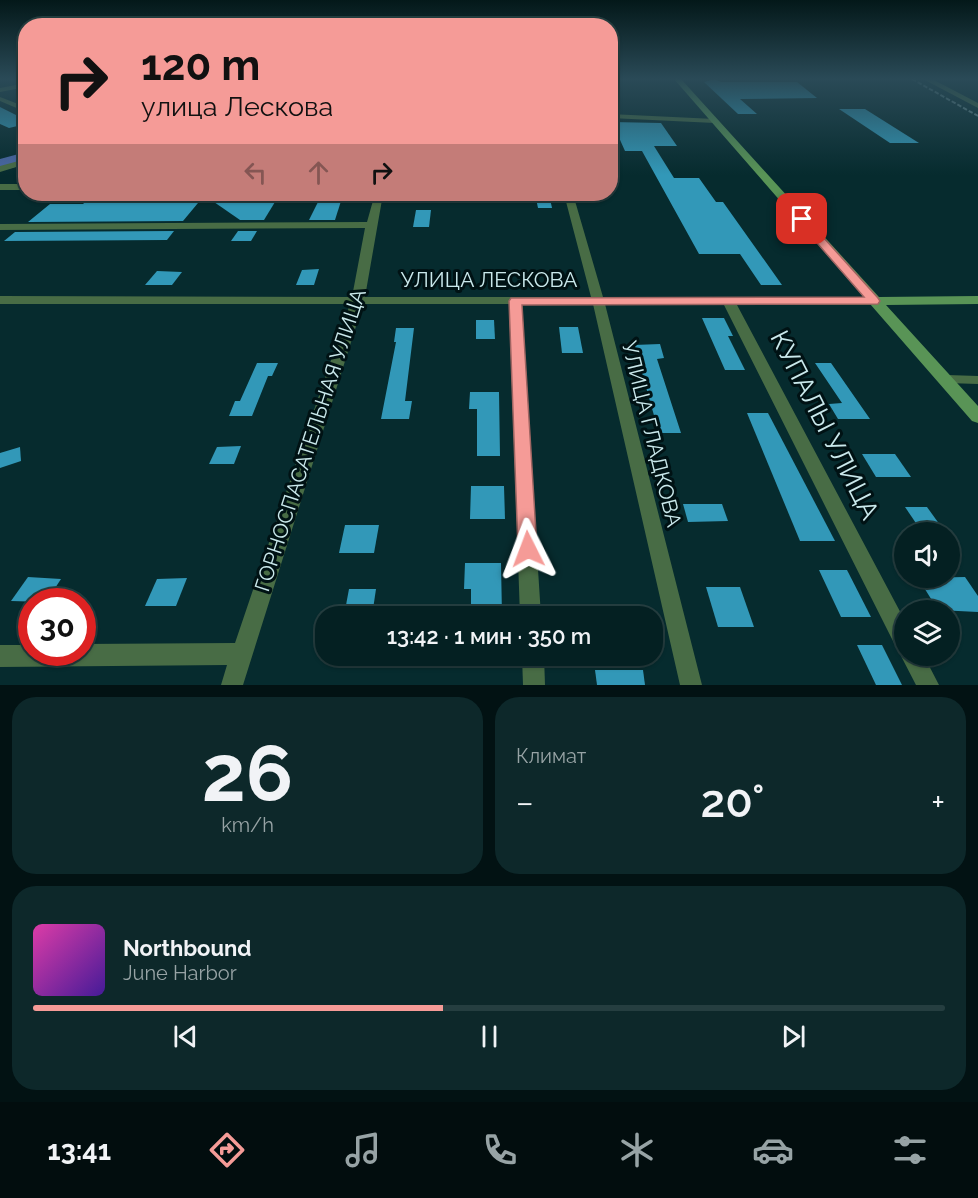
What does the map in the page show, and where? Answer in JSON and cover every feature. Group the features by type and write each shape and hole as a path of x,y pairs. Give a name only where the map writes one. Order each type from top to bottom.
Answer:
{"street":[{"path":"706,111 978,417"},
{"path":"618,116 715,121"},
{"path":"0,169 18,163"},
{"path":"0,187 18,187"},
{"name":"ГОРНОСПАСАТЕЛЬНАЯ УЛИЦА","path":"232,685 358,300 377,201"},
{"name":"УЛИЦА ГЛАДКОВА","path":"571,201 598,301 691,685"},
{"path":"0,227 371,225"},
{"name":"УЛИЦА ЛЕСКОВА","path":"0,300 978,300"},
{"name":"КУПАЛЫ УЛИЦА","path":"728,300 894,621"},
{"path":"515,301 530,606"},
{"path":"0,656 242,654"},
{"path":"533,666 534,685"},
{"path":"918,666 928,685"}],"lane":[{"path":"944,379 978,380"}],"building":[{"path":"0,111 8,111 18,116 18,126 9,128 0,124"},
{"path":"735,111 754,111 757,114 738,114"},
{"path":"842,111 868,111 919,143 890,143"},
{"path":"618,122 661,123 677,146 654,146 674,178 699,178 716,202 723,202 782,285 761,285 740,254 699,254 642,151 625,151 618,135"},
{"path":"86,201 198,203 183,221 28,222 50,204 83,204"},
{"path":"341,201 335,220 309,220 318,202"},
{"path":"536,201 550,201 552,208 538,208"},
{"path":"214,202 275,202 264,220 240,220"},
{"path":"416,210 431,210 429,227 413,227"},
{"path":"174,231 167,240 4,241 15,232"},
{"path":"238,231 257,231 251,241 231,241"},
{"path":"319,269 314,285 296,285 302,270"},
{"path":"157,271 182,272 172,285 145,285"},
{"path":"702,318 724,318 733,336 728,336 745,370 725,370"},
{"path":"476,320 494,320 495,339 476,339"},
{"path":"559,327 578,327 583,353 562,353"},
{"path":"396,328 414,328 405,401 412,401 409,419 381,419 396,342 394,342"},
{"path":"660,344 664,358 657,359 681,433 659,433 634,345"},
{"path":"257,363 278,363 272,376 268,376 252,416 229,416 235,401 240,401"},
{"path":"815,363 831,363 870,419 838,419 829,404 842,403"},
{"path":"470,392 499,392 500,456 477,456 477,409 469,409"},
{"path":"747,413 768,413 835,541 800,541"},
{"path":"241,446 234,464 209,464 217,447"},
{"path":"20,447 21,461 0,468 0,453"},
{"path":"862,454 895,454 911,477 876,477"},
{"path":"471,486 504,486 505,519 470,519"},
{"path":"683,504 722,504 728,521 688,522"},
{"path":"905,507 927,507 938,522 915,522"},
{"path":"345,525 379,525 374,553 339,553"},
{"path":"465,563 501,563 502,606 471,606 471,589 464,589"},
{"path":"819,570 847,570 871,617 841,617"},
{"path":"28,577 61,579 55,588 20,588"},
{"path":"960,577 965,577 978,596 978,612 960,611 960,600 932,600 924,588 960,588"},
{"path":"187,578 176,606 145,606 157,579"},
{"path":"706,587 740,587 754,627 718,627"},
{"path":"349,589 376,589 373,606 346,606"},
{"path":"18,591 18,601 11,601"},
{"path":"857,645 882,645 902,685 876,685"},
{"path":"595,670 643,670 645,685 597,685"}],"waterway":[{"path":"0,165 18,160"}],"railway":[{"path":"969,111 978,116"}],"route":[{"path":"528,549 515,301 874,301 802,219"}]}
